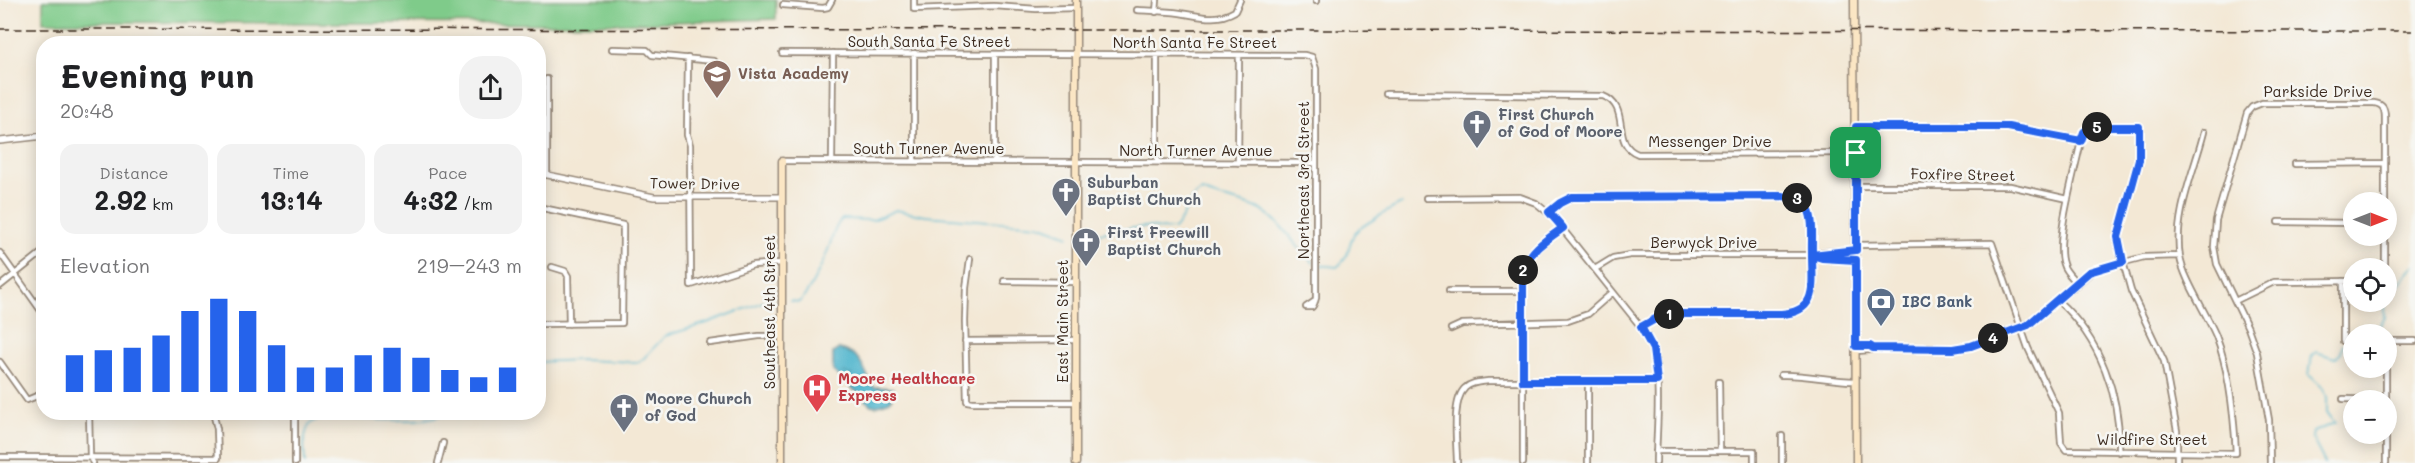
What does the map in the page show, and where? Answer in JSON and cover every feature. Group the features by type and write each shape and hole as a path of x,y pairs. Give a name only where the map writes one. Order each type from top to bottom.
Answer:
{"main road":[{"name":"East Main Street","path":"1076,0 1076,463"},
{"path":"1854,0 1856,463"},
{"name":"Southeast 4th Street","path":"782,161 782,463"}],"street":[{"path":"783,5 823,8 828,7 832,0"},
{"path":"914,0 914,9 995,3 1026,9 1076,8"},
{"path":"1156,12 1157,0"},
{"path":"1137,10 1182,13 1202,18 1223,17 1235,11 1240,0"},
{"path":"612,49 647,50 652,55 714,61"},
{"name":"South Santa Fe Street","path":"782,52 1076,55"},
{"path":"832,161 833,53"},
{"path":"914,53 914,161"},
{"path":"995,54 995,161"},
{"name":"North Santa Fe Street","path":"1076,55 1304,55 1314,58"},
{"path":"1157,55 1157,162"},
{"path":"1238,163 1239,55"},
{"path":"688,58 687,135 690,145 691,285 753,266 782,263"},
{"name":"Northeast 3rd Street","path":"1314,58 1316,69 1315,301"},
{"path":"547,79 547,175"},
{"name":"Messenger Drive","path":"1386,94 1603,96 1612,101 1619,110 1626,144 1632,152 1642,154 1856,153"},
{"name":"Parkside Drive","path":"2235,301 2215,258 2214,230 2249,110 2256,104 2272,102 2374,103 2381,105 2385,111 2385,164"},
{"path":"1856,127 2008,127 2081,141"},
{"path":"2077,283 2065,268 2062,258 2064,223 2081,141 2088,128 2139,127 2139,160 2118,237 2134,297 2164,361 2177,431 2177,463"},
{"path":"1856,348 1870,351 1873,348 1965,348 2032,322 2094,270 2148,257 2179,256 2180,218 2204,132"},
{"path":"0,141 36,137"},
{"name":"South Turner Avenue","path":"782,161 1076,162"},
{"name":"North Turner Avenue","path":"1076,162 1315,163"},
{"path":"2295,164 2385,164 2385,192"},
{"name":"Tower Drive","path":"547,175 646,196 782,197"},
{"name":"Foxfire Street","path":"1856,186 2010,186 2068,199"},
{"path":"1549,212 1568,198 1582,196 1789,196 1801,200 1809,209 1814,255 1811,297 1806,306 1799,311 1781,314 1671,314 1659,317 1641,327"},
{"path":"1426,198 1520,198 1533,201 1549,212 1563,228 1641,327 1653,349 1657,381 1656,463"},
{"path":"546,209 623,225 622,323 546,324"},
{"path":"2278,222 2343,223"},
{"path":"1523,463 1523,270 1528,259 1540,245 1563,228"},
{"name":"Berwyck Drive","path":"1595,269 1613,258 1630,255 1814,255 1856,247 1992,243 2021,328"},
{"path":"0,253 36,304"},
{"name":"Berwyck Drive","path":"1814,255 1822,258 1856,260"},
{"name":"Wildfire Street","path":"2021,328 2060,413 2061,443 2067,451 2236,453 2234,418 2222,355 2179,256"},
{"path":"0,286 36,257"},
{"path":"970,259 966,288 967,400 972,402 1076,402"},
{"path":"552,267 565,271 568,276 569,324"},
{"path":"1004,281 1076,282"},
{"path":"2271,463 2270,420 2259,360 2251,334 2235,301 2274,282 2343,282"},
{"path":"1449,291 1522,291"},
{"path":"1451,329 1462,324 1576,319 1588,314 1613,292"},
{"path":"2058,301 2085,330 2109,379 2118,421 2119,452"},
{"path":"710,343 747,337 782,336"},
{"path":"965,341 1075,340"},
{"path":"2397,340 2415,341"},
{"path":"0,362 27,400 36,396"},
{"path":"1781,375 1807,375 1833,381 1856,381"},
{"path":"1457,463 1457,407 1462,391 1469,385 1480,382 1523,381 1657,381"},
{"path":"1588,381 1588,463"},
{"path":"1719,382 1719,451"},
{"path":"89,420 90,457 93,463"},
{"path":"0,457 218,458 215,420"},
{"path":"295,420 295,463"},
{"path":"1782,436 1782,463"},
{"path":"438,463 443,443"},
{"path":"2386,444 2386,463"},
{"path":"1656,451 1754,451 1754,463"},
{"path":"87,463 90,457"}],"green space":[{"path":"43,0 776,0 776,19 600,24 43,22"}],"water":[{"path":"839,349 859,359 874,387 893,388 894,394 890,401 876,406 871,405 833,371 833,353"}],"waterway":[{"path":"1082,235 1145,227 1174,229 1193,198 1202,191 1246,204 1269,215 1314,263"},
{"path":"1318,265 1337,267 1345,258 1357,231 1402,204"},
{"path":"790,301 799,302 807,292 842,219 873,220 896,210 926,216 1039,225 1069,236"},
{"path":"2397,286 2415,265"},
{"path":"546,362 638,362 665,336 763,302 773,302"},
{"path":"2381,324 2385,312"},
{"path":"2325,463 2312,438 2313,432 2335,423 2327,412 2327,397 2323,388 2309,375 2312,355 2316,352 2335,358 2341,352 2343,344"},
{"path":"305,463 305,435 313,421 320,420"},
{"path":"401,420 418,420"}],"railway":[{"path":"0,29 2415,31"}],"place":[{"name":"Vista Academy","path":"717,100"},
{"name":"First Church of God of Moore","path":"1477,150"},
{"name":"Suburban Baptist Church","path":"1066,218"},
{"name":"First Freewill Baptist Church","path":"1086,268"},
{"name":"IBC Bank","path":"1881,328"},
{"name":"Moore Healthcare Express","path":"817,414"},
{"name":"Moore Church of God","path":"624,434"}],"route":[{"path":"1856,153 1856,127 2008,127 2028,129 2081,141 2084,132 2091,127 2139,127 2139,160 2118,237 2123,262 2089,272 2028,325 1965,348 1856,346 1856,260 1822,258 1812,255 1811,218 1809,209 1801,200 1789,196 1572,197 1549,212 1563,228 1535,250 1523,270 1523,381 1657,381 1653,349 1641,327 1653,319 1671,314 1781,314 1795,313 1802,309 1809,301 1812,292 1812,255 1822,252 1856,250 1856,153"}]}
